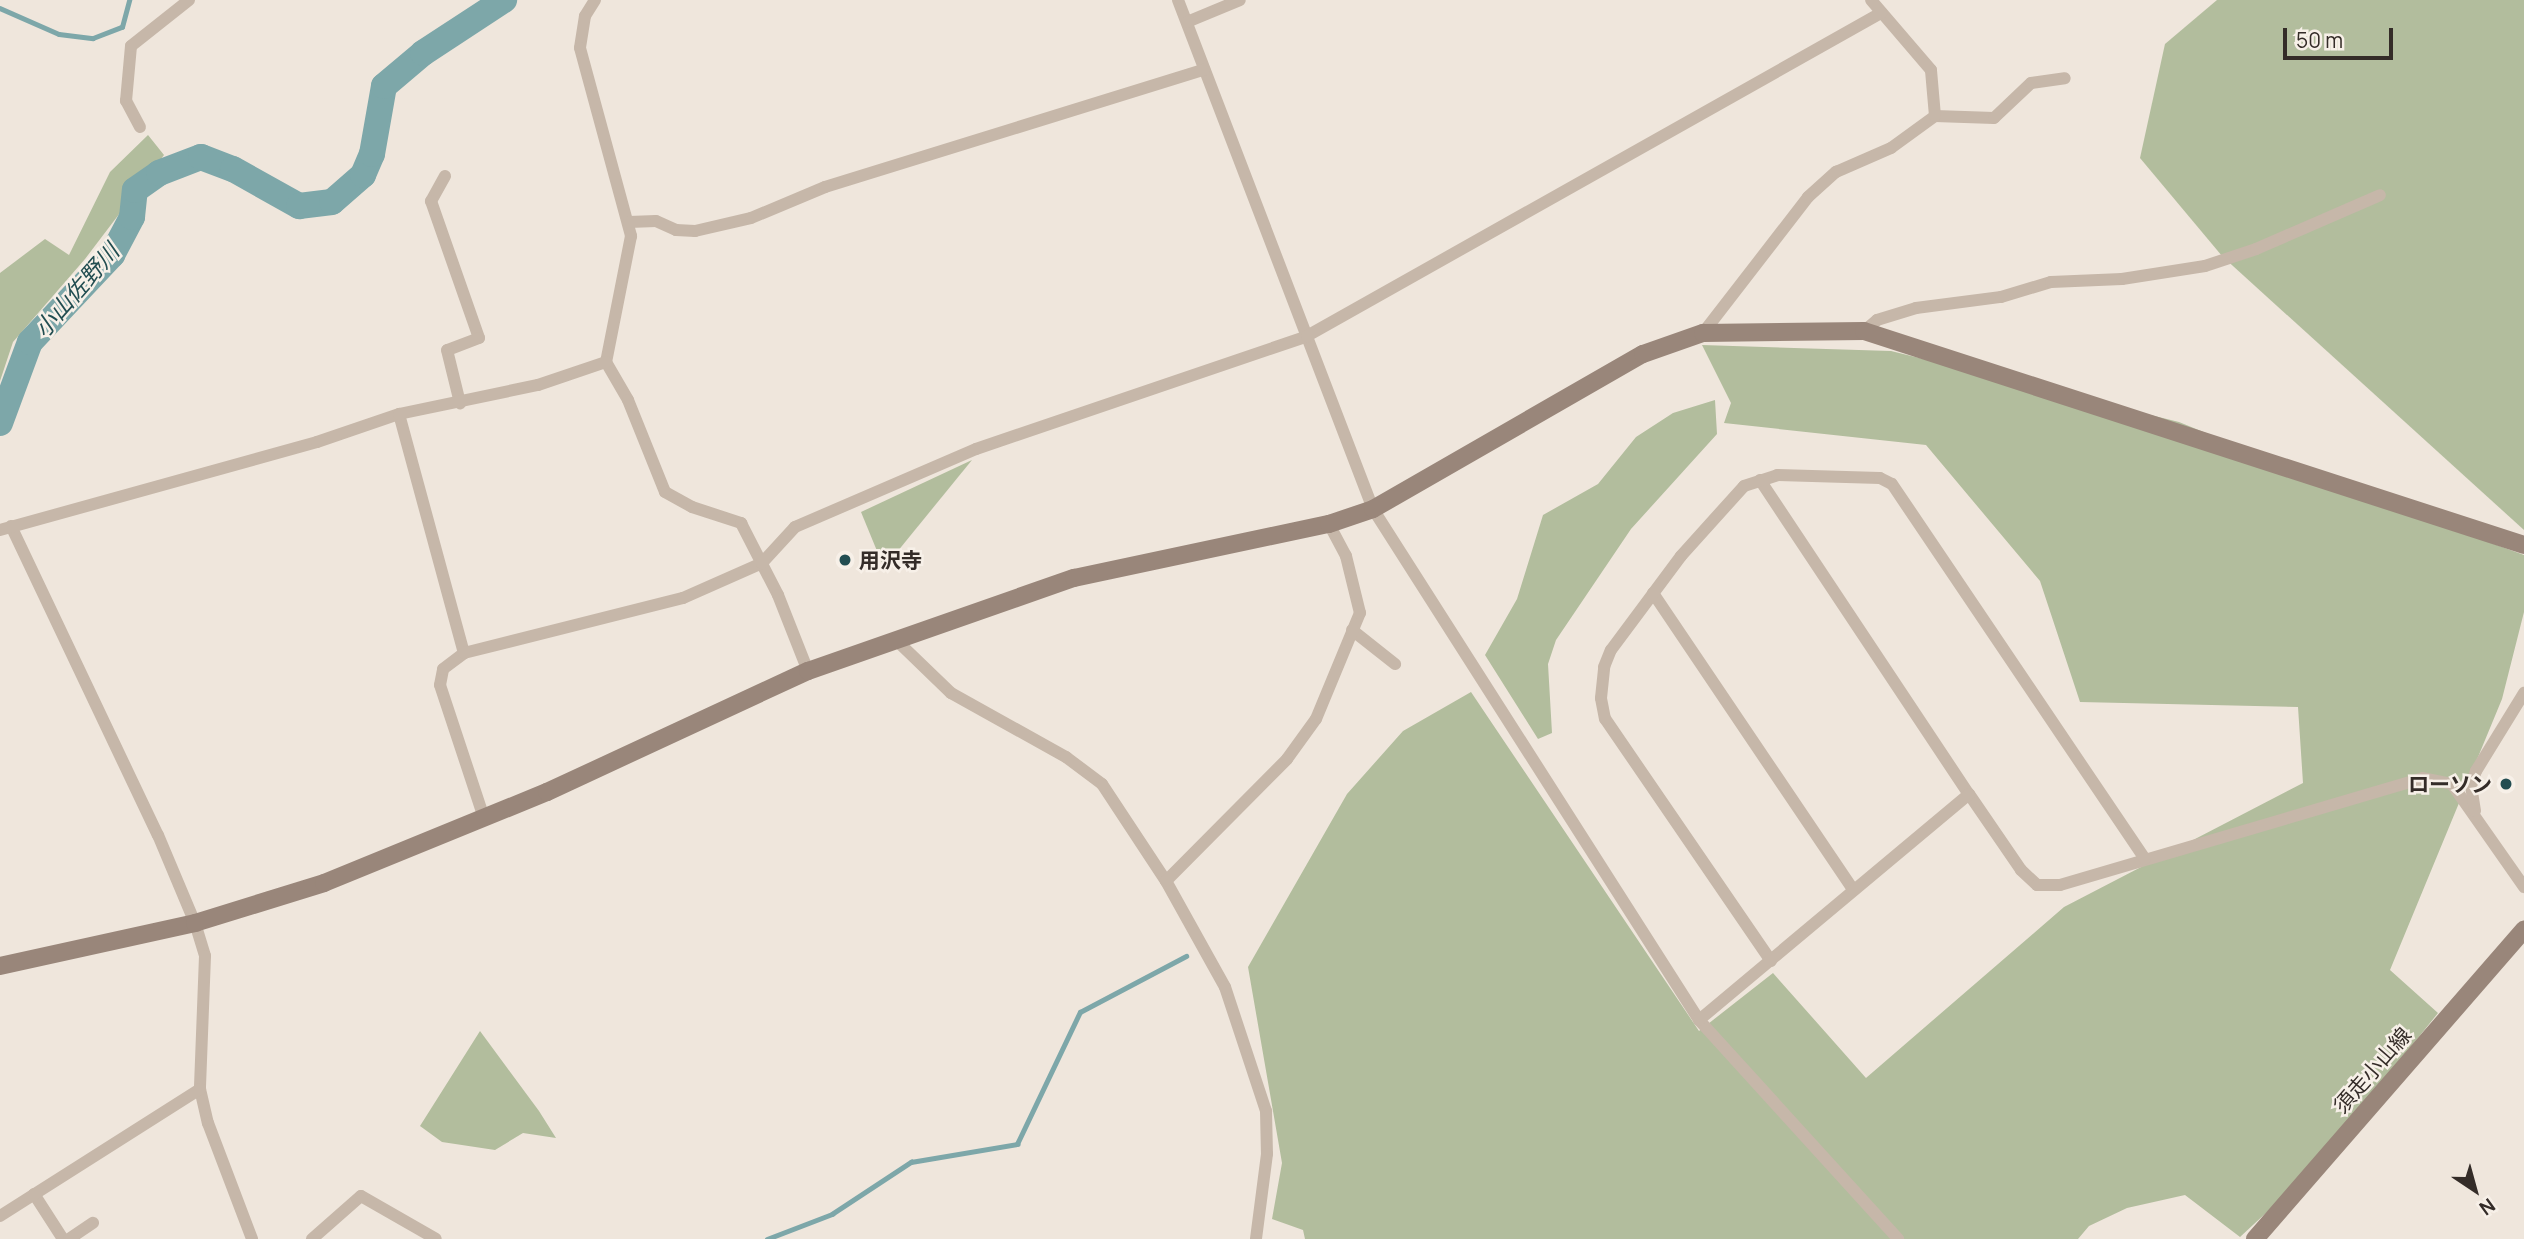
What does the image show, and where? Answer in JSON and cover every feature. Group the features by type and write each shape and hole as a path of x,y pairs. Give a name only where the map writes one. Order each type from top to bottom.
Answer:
{"street":[{"path":"140,127 126,101 131,46 189,0"},
{"path":"595,0 585,16 580,48 631,236 606,362 628,400 665,492 692,507 741,523 762,563 808,671"},
{"path":"1178,0 1373,509 1699,1020 1898,1239"},
{"path":"1187,22 1240,0"},
{"path":"1871,0 1931,70 1935,116"},
{"path":"484,818 440,684 443,669 464,653 683,598 762,563 795,527 976,449 1307,336 1881,13"},
{"path":"629,222 656,221 676,230 695,231 751,218 825,187 1204,70"},
{"path":"1703,333 1808,197 1836,172 1891,148 1935,116 1994,118 2031,83 2065,78"},
{"path":"445,176 431,201 479,338 447,351 460,403"},
{"path":"1864,331 1877,320 1916,308 2001,298 2051,282 2122,279 2205,266 2256,249 2379,195"},
{"path":"0,966 195,923 324,883 484,818 808,671 1074,578 1329,524 1373,509 1643,354 1703,333 1864,331 2524,545"},
{"path":"252,1239 212,1136 200,1089 205,956 195,923 158,835 6,528 317,442 399,414 460,403 606,362"},
{"path":"399,414 464,653"},
{"path":"1771,961 1605,719 1601,698 1604,667 1653,593 1713,517 1744,486 1760,480 1794,475 1880,478 1892,484 2145,859"},
{"path":"1760,480 1969,794 2037,885 2060,885 2424,778 2452,784 2475,811 2524,887"},
{"path":"1166,881 1306,737 1360,612 1355,582 1329,524"},
{"path":"1653,593 1853,890"},
{"path":"1352,630 1395,664"},
{"path":"895,639 951,693 1066,757 1102,784 1166,881 1225,987 1262,1097 1266,1154 1256,1239"},
{"path":"2475,811 2471,786 2476,771 2524,693"},
{"path":"1699,1020 1969,794"},
{"name":"須走小山線","path":"2255,1239 2524,930"},
{"path":"0,1216 200,1089"},
{"path":"34,1194 63,1239"},
{"path":"312,1239 361,1196 436,1239"},
{"path":"69,1239 93,1223"}],"green space":[{"path":"2217,0 2524,0 2524,530 2222,256 2140,158 2165,44"},
{"path":"148,135 164,155 85,259 13,342 0,381 0,273 45,239 69,255 110,172"},
{"path":"1702,345 1891,351 2179,422 2333,485 2524,555 2524,612 2502,699 2390,970 2438,1013 2310,1172 2240,1237 2185,1195 2127,1208 2089,1226 2078,1239 1305,1239 1303,1230 1272,1219 1282,1163 1248,967 1347,794 1403,731 1471,692 1699,1031 1773,973 1866,1078 2064,907 2303,783 2298,707 2080,702 2040,581 1926,445 1724,423 1731,403"},
{"path":"1715,400 1717,434 1631,529 1556,640 1548,664 1552,733 1538,739 1485,655 1517,599 1543,515 1598,484 1636,437 1673,413"},
{"path":"972,460 884,568 861,512"},
{"path":"480,1031 556,1138 523,1133 495,1150 442,1142 420,1126"}],"waterway":[{"path":"0,8 59,34 93,38 122,27 129,0"},
{"name":"小山佐野川","path":"0,423 30,342 112,255 132,217 135,190 159,173 201,157 233,169 299,206 332,202 363,175 372,154 384,86 423,53 504,0"},
{"path":"767,1239 832,1214 911,1162 1017,1144 1080,1012 1186,956"}],"place":[{"name":"用沢寺","path":"845,560"},
{"name":"ローソン","path":"2506,784"}]}
